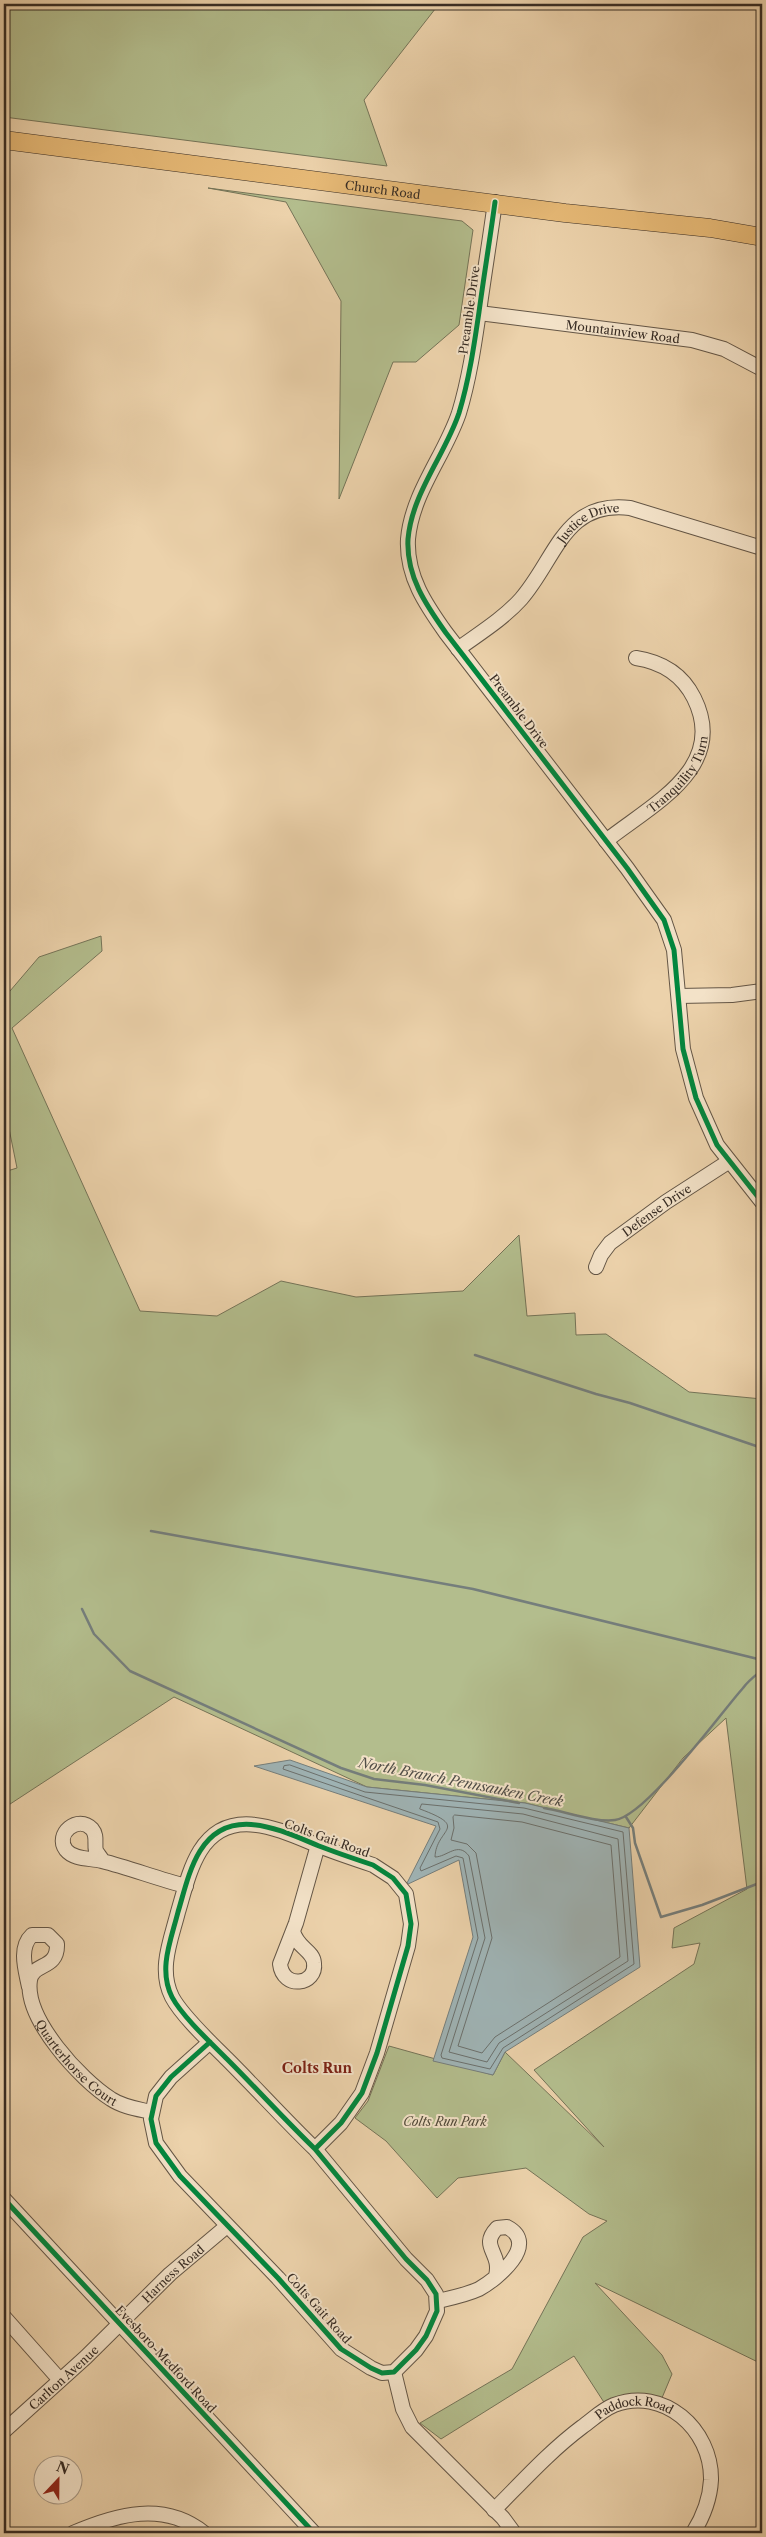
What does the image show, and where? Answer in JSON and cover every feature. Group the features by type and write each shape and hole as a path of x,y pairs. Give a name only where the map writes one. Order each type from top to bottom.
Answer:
{"main road":[{"name":"Church Road","path":"4,140 762,237"}],"street":[{"name":"Preamble Drive","path":"495,202 471,364 459,412 416,505 408,539 412,574 418,590 458,649 606,841 664,920 674,950 683,1048 691,1082 709,1130 728,1162 762,1202"},
{"name":"Mountainview Road","path":"479,313 692,340 724,349 762,369"},
{"name":"Justice Drive","path":"458,649 510,610 529,589 565,532 583,516 594,511 617,506 630,508 762,548"},
{"name":"Tranquility Turn","path":"606,841 682,782 696,761 702,738 700,714 685,684 669,669 651,661 636,658"},
{"path":"679,996 738,994 762,991"},
{"name":"Defense Drive","path":"596,1267 601,1255 610,1243 666,1202 728,1162"},
{"name":"Colts Gait Road","path":"315,2149 345,2119 363,2090 390,2011 408,1946 411,1924 406,1894 393,1878 373,1866 271,1828 246,1824 234,1825 214,1836 201,1850 186,1886 166,1962 165,1978 179,2008 290,2126 315,2149 368,2209 398,2249 432,2285 438,2301"},
{"path":"293,1931 318,1845"},
{"path":"103,1861 186,1886"},
{"name":"Quarterhorse Court","path":"29,1987 34,2009 46,2032 82,2075 112,2100 151,2112"},
{"path":"151,2112 163,2085 210,2042"},
{"name":"Colts Gait Road","path":"151,2112 152,2131 162,2155 278,2278 341,2349 382,2373 394,2372"},
{"name":"Evesboro-Medford Road","path":"4,2199 314,2533"},
{"name":"Harness Road","path":"121,2324 170,2274 227,2226"},
{"path":"496,2276 472,2292 438,2301 434,2318 426,2336 416,2350 394,2372 403,2409 412,2427 494,2510 514,2533"},
{"path":"4,2317 60,2380"},
{"name":"Carlton Avenue","path":"4,2431 121,2324"},
{"name":"Paddock Road","path":"494,2510 561,2442 601,2412 617,2404 636,2400 664,2405 683,2416 692,2425 704,2450 710,2473 709,2494 703,2515 693,2533"},
{"path":"73,2533 110,2520 153,2512 180,2517 204,2533"}],"green space":[{"path":"4,4 439,4 364,100 387,166 4,117"},
{"path":"208,188 462,221 473,230 459,325 416,362 393,362 339,499 341,301 286,202"},
{"name":"Colts Run Park","path":"101,936 102,951 12,1028 140,1311 217,1316 281,1281 356,1297 463,1291 519,1235 527,1316 575,1313 576,1335 606,1334 689,1392 762,1399 762,2364 595,2283 662,2355 672,2374 659,2405 607,2407 574,2356 441,2439 420,2423 512,2369 583,2237 607,2221 589,2214 526,2168 458,2178 437,2198 386,2141 355,2118 368,2101 389,2046 493,2075 505,2052 604,2147 534,2070 694,1964 700,1943 672,1948 674,1928 747,1889 726,1718 683,1758 629,1828 525,1803 367,1787 174,1697 4,1808 4,1172 17,1168 4,1104 4,998 39,957"}],"water":[{"path":"290,1760 367,1787 525,1803 629,1828 640,1967 505,2052 493,2075 433,2061 473,1937 459,1860 406,1885 436,1826 254,1766"}],"waterway":[{"path":"475,1355 630,1403 762,1448"},
{"path":"151,1531 473,1589 762,1660"},
{"name":"North Branch Pennsauken Creek","path":"82,1609 94,1634 130,1671 341,1768 374,1779 425,1785 519,1803"},
{"name":"North Branch Pennsauken Creek","path":"544,1808 599,1820 615,1820 628,1814 645,1801 663,1783 701,1740 745,1685 762,1670"},
{"path":"626,1817 633,1828 635,1843 661,1917 702,1905 762,1882"}],"cycle path":[{"path":"495,202 466,388 453,429 422,490 416,506 408,539 410,565 425,601 446,633 627,868 664,920 674,950 683,1049 696,1098 717,1145 762,1202"},
{"path":"210,2042 171,2077 156,2096 151,2119 156,2143 180,2176 278,2278 341,2349 382,2373 394,2372 416,2350 426,2336 437,2311 436,2294 427,2280 406,2259 315,2149 341,2123 362,2093 377,2053 408,1946 411,1924 406,1894 393,1878 373,1865 272,1828 256,1825 240,1825 225,1828 212,1837 196,1858 172,1933 166,1965 166,1976 172,1997 197,2029 238,2070 315,2149"},
{"path":"4,2199 314,2533"}],"district":[{"name":"Colts Run","path":"317,2068"}]}
